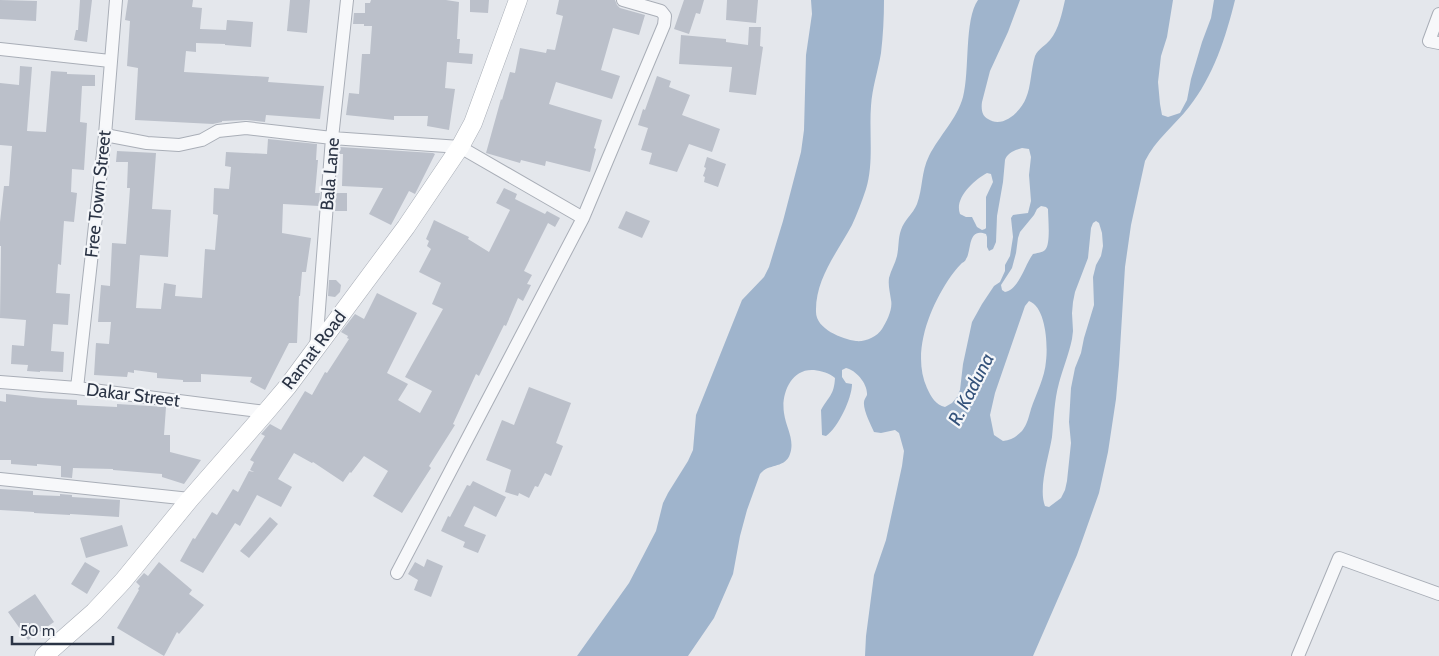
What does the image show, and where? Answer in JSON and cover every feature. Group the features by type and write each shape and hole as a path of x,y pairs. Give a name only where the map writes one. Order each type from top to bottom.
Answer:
{"street":[{"name":"Free Town Street","path":"77,388 104,135 116,0"},
{"name":"Bala Lane","path":"316,348 332,138 347,0"},
{"name":"Ramat Road","path":"44,656 94,612 266,412 406,226 460,147 473,123 518,0"},
{"path":"397,573 583,218 664,25 665,16 661,11 623,0"},
{"path":"1439,14 1429,41 1439,43"},
{"path":"0,49 110,61"},
{"path":"104,135 148,143 179,145 202,140 218,131 246,128 332,138 460,147 583,218"},
{"name":"Dakar Street","path":"0,382 77,388 266,412"},
{"path":"0,479 190,499"},
{"path":"1298,656 1339,558 1439,594"}],"water":[{"name":"R. Kaduna","path":"811,0 884,0 881,53 871,106 871,158 866,189 852,225 823,277 819,288 816,312 820,323 831,332 850,340 863,341 871,338 882,329 889,315 891,304 889,278 897,256 901,230 917,204 929,156 957,113 963,97 969,32 978,0 1020,0 990,71 982,102 984,116 994,122 1000,122 1011,117 1024,103 1029,89 1035,56 1056,31 1065,0 1173,0 1167,37 1161,56 1158,82 1162,115 1168,117 1180,113 1187,100 1191,79 1211,18 1214,0 1235,0 1218,56 1205,83 1189,107 1160,139 1145,161 1131,225 1125,267 1116,399 1108,452 1099,493 1077,555 1033,656 865,656 874,575 886,540 904,451 899,433 895,430 881,433 874,432 864,405 867,395 866,386 857,375 846,368 842,370 842,377 846,383 852,384 847,404 840,420 831,432 826,436 822,435 821,410 832,392 835,378 823,372 806,370 799,373 789,384 784,398 784,413 791,438 791,449 788,459 767,468 760,474 747,510 733,574 714,618 688,656 577,656 629,583 656,531 663,503 693,450 696,415 742,300 764,277 769,267 801,152 804,130 806,55 812,14","holes":["1022,148 1029,149 1031,157 1029,175 1031,201 1028,213 1013,215 1011,218 1013,237 1005,271 1000,282 994,286 972,322 963,364 960,390 952,403 945,407 936,402 932,397 923,374 921,360 925,330 943,288 954,272 966,260 973,237 980,233 986,234 987,247 989,251 993,249 996,242 997,216 1005,160 1014,151","987,173 991,174 993,182 986,197 986,228 982,230 977,227 972,217 960,214 959,208 962,196 966,190","1041,206 1048,209 1049,237 1047,247 1042,252 1033,254 1018,282 1014,287 1005,292 1002,290 1001,285 1012,268 1020,232","1096,221 1099,223 1103,246 1093,277 1094,305 1071,388 1069,422 1071,443 1067,481 1061,498 1049,507 1045,506 1043,490 1052,437 1056,396 1072,339 1073,302 1088,258 1091,228","1029,301 1035,305 1042,318 1045,327 1047,354 1042,379 1028,420 1022,431 1008,440 1003,441 994,435 990,415 995,393 1025,306"]}],"building":[{"path":"0,0 37,1 36,21 0,19"},
{"path":"80,0 92,0 87,42 74,40 76,30 78,30"},
{"path":"128,0 193,0 192,7 202,8 200,29 226,30 227,20 253,22 251,47 196,43 196,52 186,51 184,72 269,77 268,82 324,86 320,119 266,115 265,122 247,120 222,121 213,124 135,120 138,68 127,66 130,21 125,20"},
{"path":"290,0 310,0 307,33 287,31"},
{"path":"371,0 446,0 459,2 457,39 460,39 459,53 473,54 472,64 447,62 445,88 455,89 449,130 427,126 428,116 394,116 394,120 346,115 349,93 359,94 362,54 370,54 372,26 353,24 354,13 365,13 365,3 370,3"},
{"path":"470,0 489,0 488,13 470,12"},
{"path":"559,0 615,0 620,8 645,15 639,35 613,28 601,70 620,76 612,99 556,82 549,104 602,120 590,172 546,161 545,166 521,160 520,163 486,153 510,72 515,73 520,48 546,53 547,49 555,50 563,16 556,14"},
{"path":"684,0 704,0 700,14 696,13 689,34 674,29"},
{"path":"727,0 758,0 756,23 726,20"},
{"path":"749,27 761,27 760,46 763,47 756,95 729,92 732,67 679,64 681,35 726,39 726,42 748,45"},
{"path":"20,66 32,67 27,131 46,132 51,71 67,72 67,74 95,75 95,86 82,86 80,122 87,123 84,170 72,169 71,192 77,193 74,222 64,221 61,265 58,264 56,293 70,294 68,325 53,324 51,351 64,352 63,372 27,371 28,365 11,364 12,345 24,346 26,320 0,318 0,222 4,186 9,186 12,146 0,145 0,83 19,85"},
{"path":"657,76 671,81 669,87 690,95 682,115 720,129 712,152 689,144 677,172 649,164 652,153 641,150 648,128 638,125"},
{"path":"268,139 317,144 316,160 318,160 315,193 320,193 319,206 283,204 282,233 311,238 306,272 302,272 297,343 289,343 265,390 250,382 252,377 201,374 201,382 183,382 183,380 157,378 157,373 134,370 134,373 128,372 127,377 94,375 96,343 109,344 111,322 98,322 101,285 110,286 112,243 126,244 130,188 127,188 128,162 116,162 117,151 156,153 152,209 171,210 168,257 140,255 136,308 161,309 164,283 176,285 175,296 202,298 205,249 215,250 218,215 213,214 214,188 229,189 231,167 225,166 226,152 267,154"},
{"path":"340,147 435,154 415,194 409,191 391,225 369,214 383,188 342,186 343,154 339,154"},
{"path":"707,157 726,164 718,187 704,182 705,177 703,176 706,168 704,167"},
{"path":"504,188 517,194 515,199 545,214 547,211 560,218 555,227 548,223 524,271 532,275 527,284 531,285 523,301 518,298 506,326 504,325 479,376 476,374 453,424 455,425 429,466 431,468 402,513 373,496 388,471 364,456 343,482 313,462 294,453 278,479 292,487 281,507 257,495 240,526 235,523 203,573 180,561 193,538 195,539 212,512 217,515 233,489 238,492 249,471 254,472 250,470 254,462 250,460 265,436 261,434 270,424 281,430 305,391 312,395 325,372 327,373 349,339 347,338 348,336 341,332 355,314 364,319 377,293 417,313 387,373 408,384 398,400 420,413 432,391 405,377 443,309 432,304 441,283 419,272 431,249 427,246 429,241 426,239 434,220 469,237 468,239 489,252 510,210 496,203"},
{"path":"336,193 347,193 347,211 335,211"},
{"path":"626,211 650,221 642,238 618,228"},
{"path":"329,280 336,280 341,285 340,292 335,297 328,296"},
{"path":"529,387 571,403 556,443 563,446 551,476 545,473 538,487 535,486 529,498 519,493 518,496 505,492 511,470 486,460 502,420 514,425"},
{"path":"6,394 77,400 77,405 117,407 117,404 166,407 164,435 170,435 170,452 201,460 184,484 162,477 162,474 113,469 73,468 72,478 61,477 61,466 11,464 11,460 0,460 0,401 6,402"},
{"path":"473,481 506,497 496,517 474,506 464,526 486,535 478,553 463,547 465,542 441,531 467,485 470,486"},
{"path":"0,489 33,491 33,495 60,496 60,494 72,495 72,497 120,500 119,517 0,510"},
{"path":"270,517 278,524 249,558 240,551"},
{"path":"122,525 128,546 86,558 80,538"},
{"path":"427,559 443,566 431,597 414,590 418,580 408,574 415,562 424,567"},
{"path":"85,562 100,571 87,594 71,584"},
{"path":"159,562 192,590 189,594 204,605 179,634 177,632 164,656 117,628 139,590 140,586 136,582 144,573 148,576"},
{"path":"35,594 54,622 28,640 8,612"}]}
